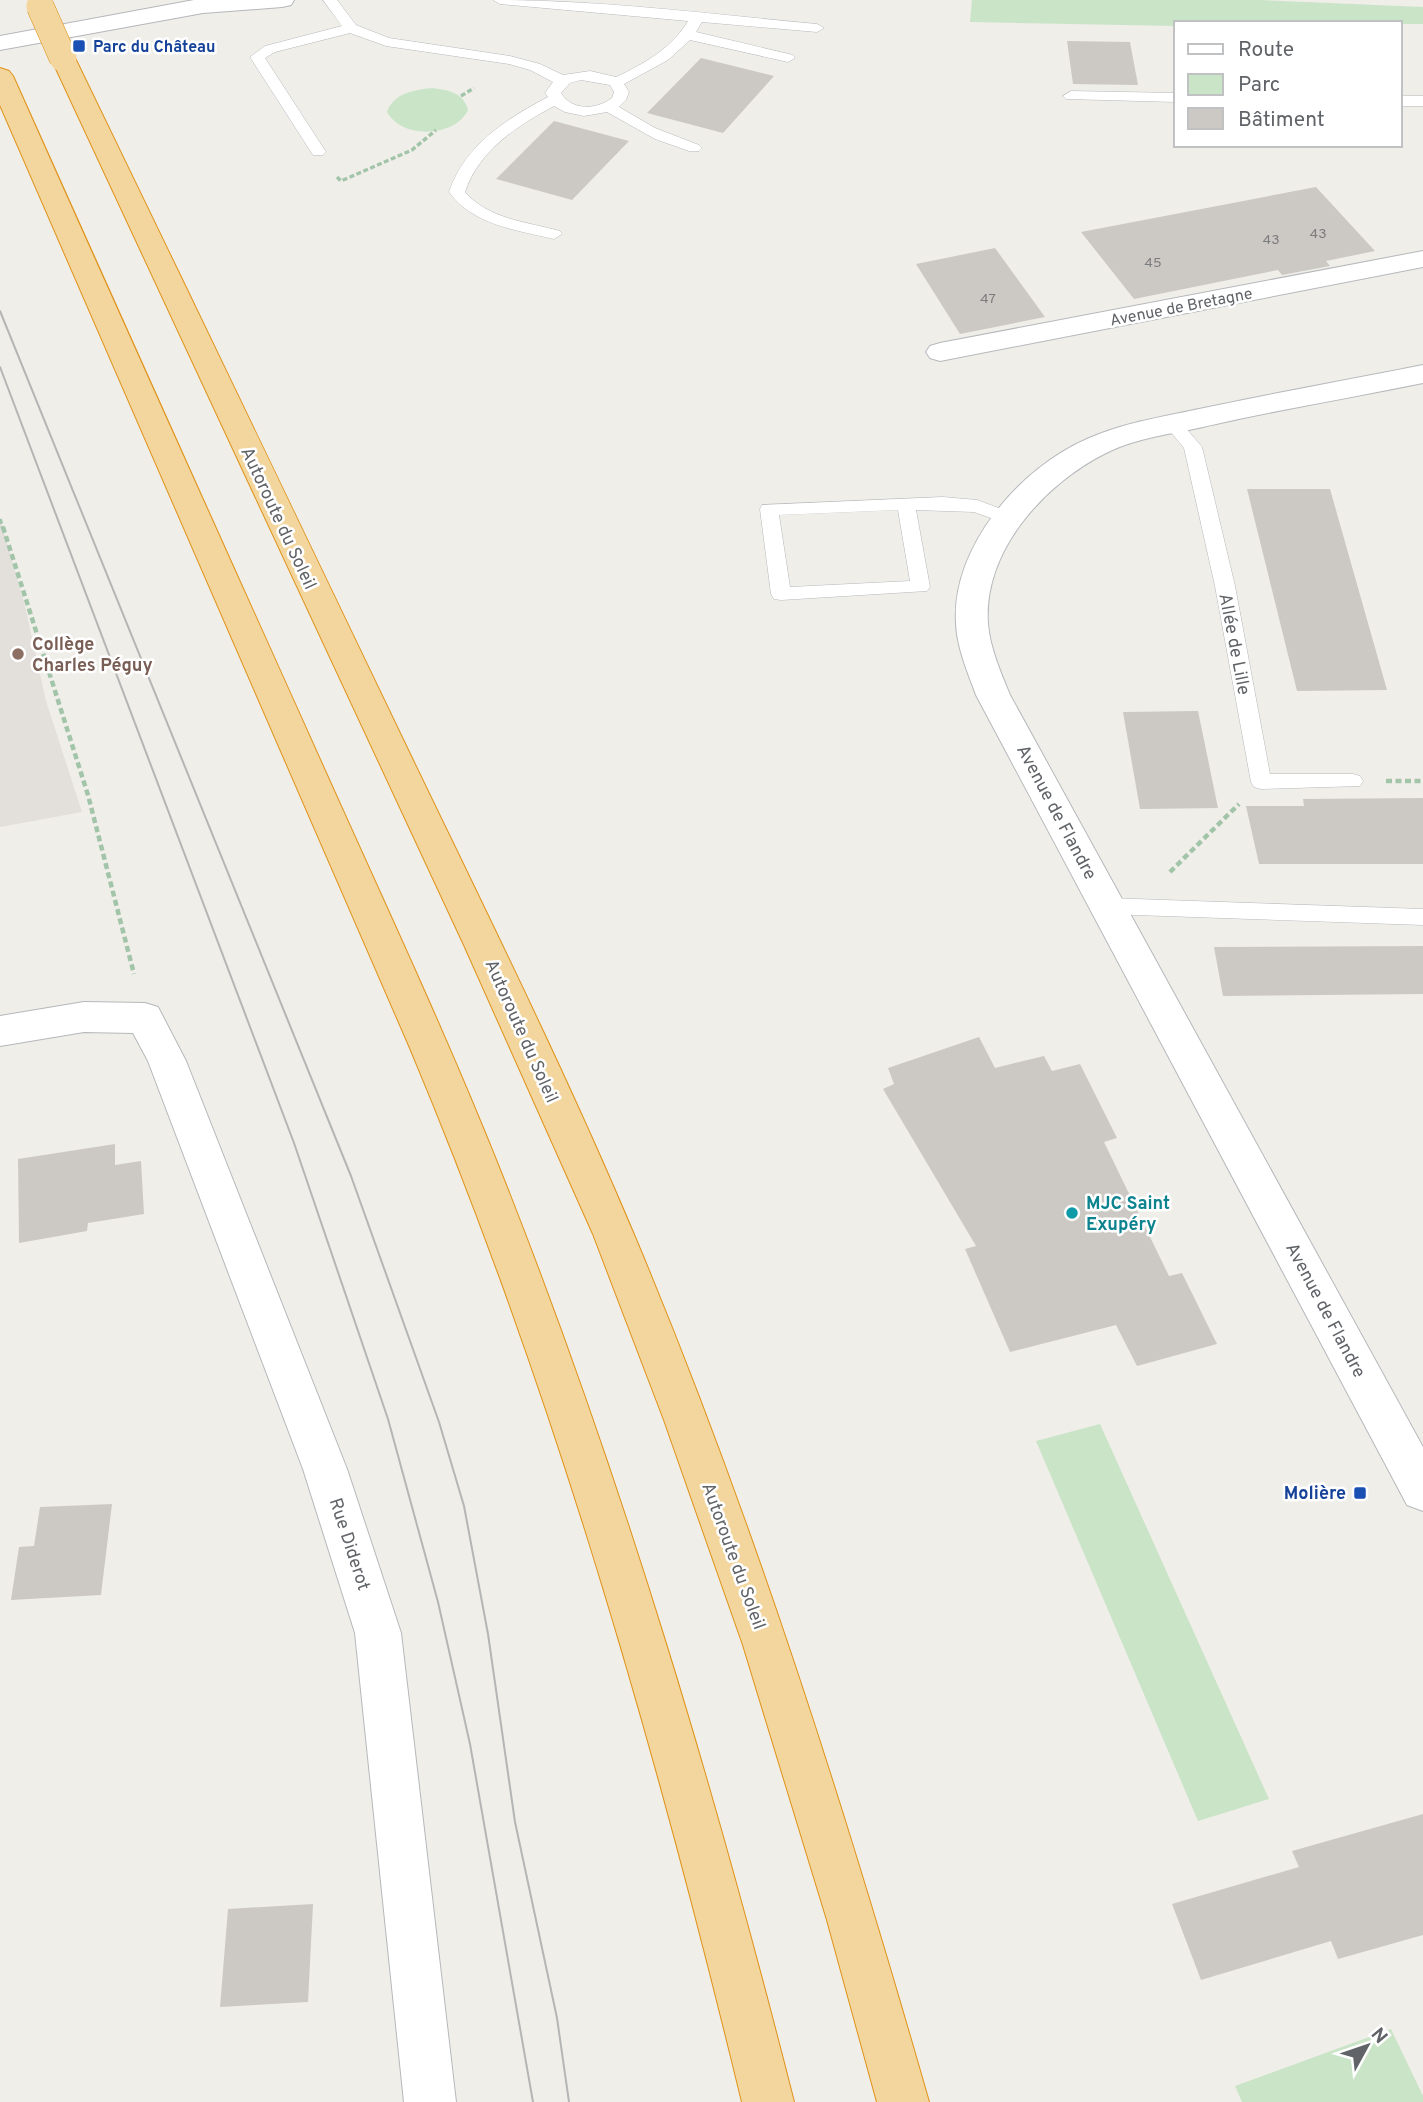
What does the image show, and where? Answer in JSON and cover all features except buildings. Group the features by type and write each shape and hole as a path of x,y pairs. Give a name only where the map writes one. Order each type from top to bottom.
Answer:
{"highway":[{"name":"Autoroute du Soleil","path":"38,3 483,945 613,1234 686,1420 766,1645 852,1920 903,2102"},
{"path":"0,76 374,922 488,1191 565,1397 661,1695 738,1977 768,2102"}],"street":[{"path":"0,43 234,0"},
{"path":"197,5 282,0"},
{"name":"Avenue de Bretagne","path":"940,352 1423,259"},
{"name":"Avenue de Flandre","path":"1423,374 1173,424 1096,446 1024,499 1009,518 989,550 975,582 972,622 980,659 993,695 1423,1490"},
{"path":"0,1031 85,1017 145,1018"},
{"name":"Rue Diderot","path":"145,1018 167,1062 325,1469 378,1633 430,2102"}],"lane":[{"path":"330,0 352,28 386,42 510,60 535,66 563,81"},
{"path":"500,0 817,29"},
{"path":"616,82 664,57 688,36 698,17"},
{"path":"318,152 257,57 270,49 352,28"},
{"path":"688,36 788,58"},
{"path":"591,75 616,82 622,95 609,107 594,111 578,111 564,107 555,99 553,93 556,86 563,81 591,75"},
{"path":"1071,96 1174,97"},
{"path":"554,234 477,212 464,203 457,192 466,167 493,141 521,117 555,99"},
{"path":"1402,100 1423,101"},
{"path":"609,107 653,134 694,148"},
{"name":"Allée de Lille","path":"1173,424 1193,447 1225,586 1262,782"},
{"path":"906,504 920,587 781,594 769,509 906,504 943,503 977,506 1009,518"},
{"path":"1262,782 1353,781"},
{"path":"1107,906 1423,917"}],"path":[{"path":"318,152 341,181 412,150 436,130"},
{"path":"0,519 88,795 145,1018"},
{"path":"1145,906 1149,894 1262,782"}],"shaded area":[{"name":"Collège Charles Péguy","path":"0,518 25,606 46,701 82,812 0,827"}],"green space":[{"path":"972,0 1260,0 1423,7 1423,24 1402,24 1402,21 1174,21 1174,26 970,22"},
{"path":"432,88 449,91 463,99 466,104 468,110 452,126 428,132 415,131 394,121 387,112 399,97 411,91"},
{"path":"1100,1424 1269,1799 1198,1821 1036,1441"},
{"path":"1391,2029 1423,2096 1423,2102 1242,2102 1235,2086"}],"tram line":[{"path":"0,311 351,1176 439,1422 464,1506 488,1634 515,1822 557,2018 569,2102"},
{"path":"0,367 294,1143 388,1419 438,1602 470,1744 533,2102"}],"place":[{"name":"Parc du Château","path":"79,46"},
{"name":"Collège Charles Péguy","path":"18,654"},
{"name":"MJC Saint Exupéry","path":"1072,1213"},
{"name":"Molière","path":"1360,1493"}]}
